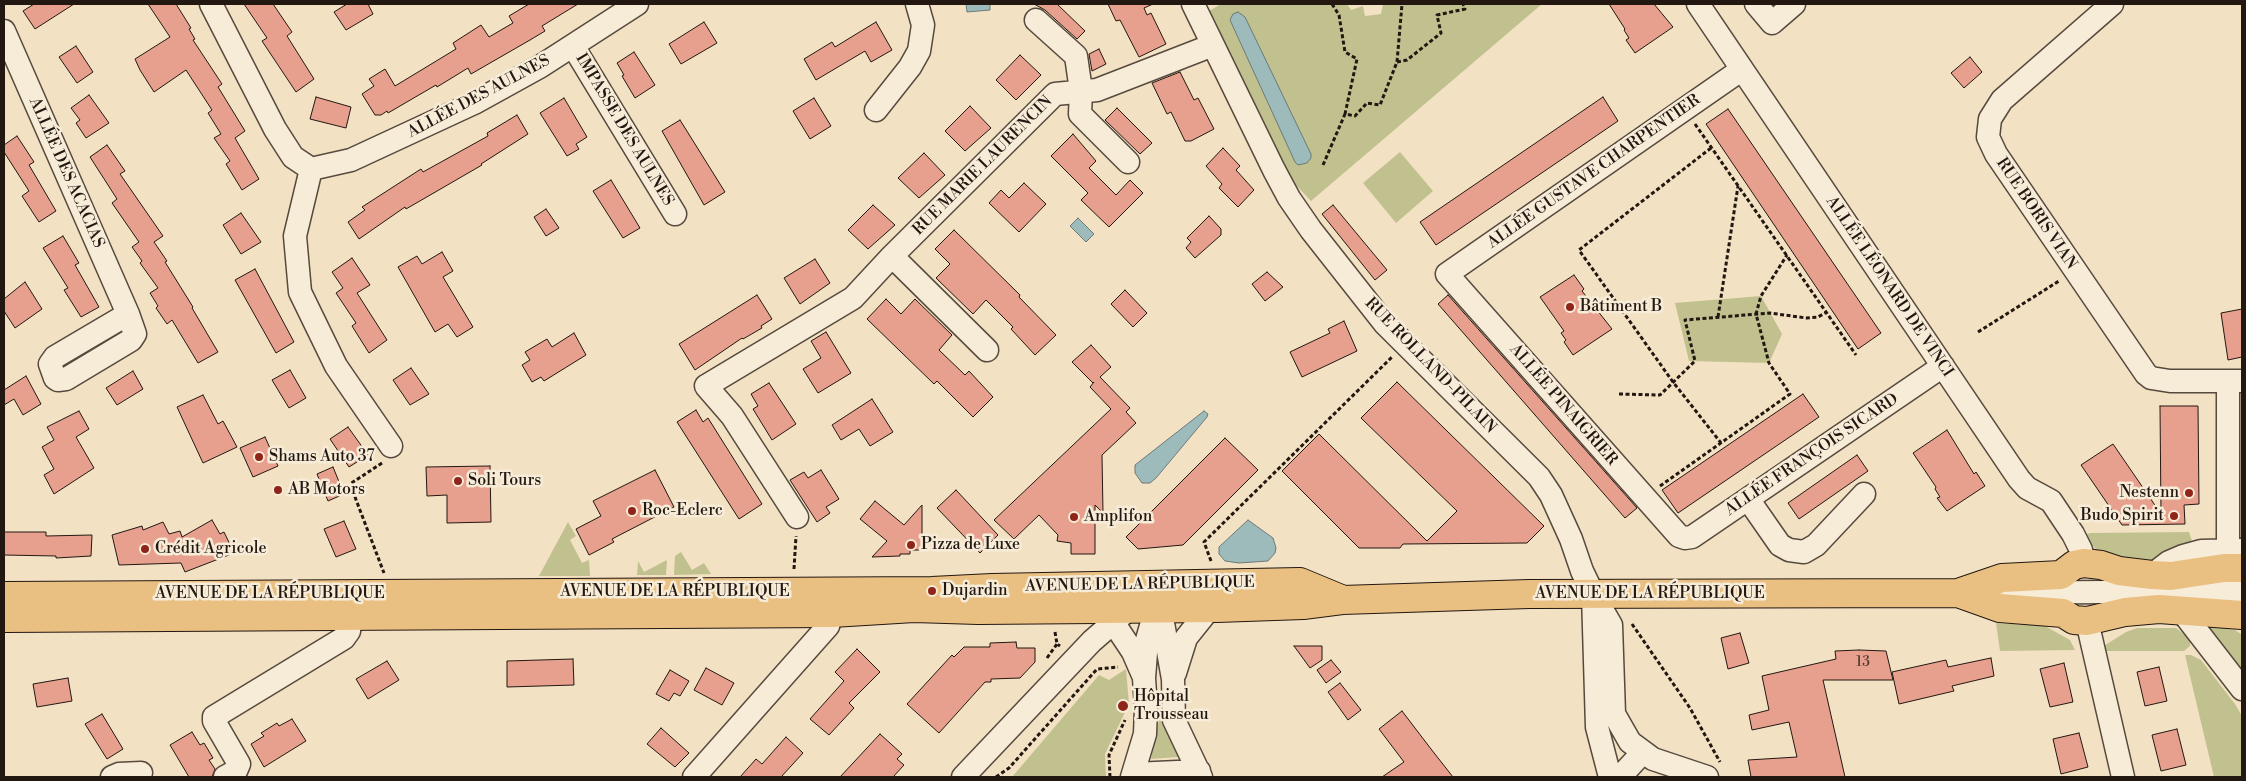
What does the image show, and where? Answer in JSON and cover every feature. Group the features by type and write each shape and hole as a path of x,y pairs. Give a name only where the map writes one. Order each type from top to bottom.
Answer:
{"main road":[{"name":"AVENUE DE LA RÉPUBLIQUE","path":"1958,593 2000,608 2071,593 2101,565 2119,571 2171,576 2224,568 2238,556"},
{"name":"AVENUE DE LA RÉPUBLIQUE","path":"4,618 351,618 832,613 914,608 978,610 1135,609 1211,586 1300,582 1342,600 1593,594 1958,593 2002,578 2071,593 2125,612 2180,609 2242,615"},
{"name":"AVENUE DE LA RÉPUBLIQUE","path":"4,596 932,591 1135,609 1211,586"}],"street":[{"path":"211,4 276,129 293,156 311,169 295,236 300,292 336,366 390,446"},
{"name":"ALLÉE DES AULNES","path":"311,169 351,160 422,129 474,103 573,46 637,4"},
{"path":"876,110 910,66 919,51 924,25 917,4"},
{"name":"RUE ROLLAND-PILAIN","path":"1194,4 1289,198 1353,284 1405,344 1539,477 1560,513 1593,594"},
{"name":"ALLÉE LÉONARD DE VINCI","path":"1698,4 2024,485 2050,501 2073,534 2081,550 2071,593 2123,777"},
{"path":"1756,4 1772,23 1794,4"},
{"name":"RUE BORIS VIAN","path":"2112,4 2002,100 1994,110 1988,127 1988,137 1996,154 2146,374 2151,378 2170,381 2235,381 2238,556"},
{"name":"RUE MARIE LAURENCIN","path":"1036,20 1076,56 1081,91 1080,114 1128,162"},
{"name":"ALLÉE DES ACACIAS","path":"4,31 128,314"},
{"name":"RUE MARIE LAURENCIN","path":"797,517 732,416 706,386 853,298 892,256 1055,94 1097,90 1213,45"},
{"name":"IMPASSE DES AULNES","path":"573,46 675,214"},
{"name":"ALLÉE GUSTAVE CHARPENTIER","path":"1447,274 1741,70"},
{"path":"892,256 988,350"},
{"name":"ALLÉE PINAIGRIER","path":"1447,274 1678,536"},
{"name":"ALLÉE FRANÇOIS SICARD","path":"1678,536 1692,537 1943,366"},
{"path":"1748,499 1780,545 1789,550 1804,552 1816,545 1864,494"},
{"path":"1173,679 1186,638 1211,586"},
{"path":"2071,593 2242,591"},
{"path":"1593,594 1611,626 1614,714 1630,742 1653,759 1715,773"},
{"path":"1593,594 1597,727 1610,777"},
{"path":"1135,609 1147,640 1144,678"},
{"path":"1135,609 1167,637 1173,679 1174,720 1200,774 1133,775 1145,734 1146,708 1135,609"},
{"path":"963,777 1092,641 1135,609"},
{"path":"2180,609 2242,688"},
{"path":"694,777 828,626 832,613"},
{"path":"225,777 236,771 239,764 214,721 214,717 344,638 349,631 351,618"},
{"path":"1620,777 1643,752"},
{"path":"112,777 119,774 141,772"}],"path":[{"path":"1323,165 1345,114 1358,59 1345,52 1339,15 1332,4"},
{"path":"1345,114 1355,116 1366,103 1380,105 1397,62 1402,4"},
{"path":"1397,62 1407,60 1441,33 1437,15 1465,9 1462,4"},
{"path":"1685,109 1856,355"},
{"path":"1712,148 1579,250 1673,382 1721,443"},
{"path":"1718,317 1738,186"},
{"path":"1644,497 1790,394 1769,362 1756,314 1760,296 1787,255"},
{"path":"1978,332 2074,271"},
{"path":"1619,394 1660,395 1695,361 1685,320 1770,313 1806,318 1818,317 1827,312"},
{"path":"1211,586 1204,542 1405,344"},
{"path":"386,576 350,484 397,454 390,446"},
{"path":"788,591 794,572 797,517"},
{"path":"996,777 1010,768 1097,669 1126,667 1119,648 1135,609"},
{"path":"1629,620 1690,708 1713,748 1715,773"},
{"path":"1110,777 1109,756 1119,730 1128,715"}],"green space":[{"path":"1221,4 1347,4 1351,10 1363,6 1365,16 1381,14 1383,4 1542,4 1311,201 1289,178 1209,11"},
{"path":"1400,152 1433,191 1396,223 1363,183"},
{"path":"1761,296 1782,334 1769,363 1689,361 1675,303"},
{"path":"568,522 576,536 570,540 582,563 589,560 590,576 539,576"},
{"path":"2189,532 2193,544 2142,569 2096,550 2085,535 2090,533"},
{"path":"681,552 692,570 704,563 711,574 674,575 675,556"},
{"path":"667,560 666,575 637,575 638,561 644,572"},
{"path":"1996,623 2045,626 2070,640 2075,650 2000,651"},
{"path":"2205,625 2235,630 2241,634 2242,675"},
{"path":"2137,628 2176,628 2190,639 2190,646 2184,651 2103,651 2102,647 2126,632"},
{"path":"2185,655 2191,655 2201,660 2242,716 2242,777 2214,777"},
{"path":"1126,669 1129,704 1105,754 1106,777 1012,777 1099,675 1109,680"},
{"path":"1159,720 1167,725 1169,738 1178,757 1151,759"}],"water":[{"path":"966,4 990,4 990,10 967,12"},
{"path":"1238,12 1245,17 1311,154 1311,158 1307,163 1298,165 1295,162 1230,20 1233,14"},
{"path":"1078,218 1094,234 1086,242 1070,226"},
{"path":"1204,411 1208,414 1207,417 1156,478 1150,483 1142,483 1135,473 1135,465"},
{"path":"1248,520 1273,538 1276,548 1275,553 1268,561 1239,563 1225,561 1219,554 1219,547"}],"building":[{"path":"34,4 74,4 35,29 23,11"},
{"path":"148,4 176,4 191,28 189,29 195,39 193,40 222,84 218,87 245,131 235,138 259,179 242,190 226,164 230,161 214,138 221,134 208,113 212,110 186,70 154,92 140,70 135,59 170,37"},
{"path":"244,4 273,4 292,32 287,36 314,79 296,92 262,41 267,38"},
{"path":"347,4 368,4 373,14 346,30 334,12"},
{"path":"529,4 578,4 542,26 545,31 471,74 468,68 388,113 387,111 381,115 375,115 362,94 374,86 369,79 385,69 395,86 456,49 453,43 481,25 489,37 513,23 509,16"},
{"path":"1034,4 1057,4 1085,31 1077,39 1045,10"},
{"path":"1108,4 1153,4 1144,8 1147,15 1151,13 1166,44 1139,57 1120,20 1116,21"},
{"path":"1609,4 1654,4 1673,27 1635,53 1626,40 1629,38 1625,29"},
{"path":"704,22 717,43 681,64 669,44"},
{"path":"876,22 892,50 871,62 865,51 816,80 804,59 832,42 835,47"},
{"path":"76,46 93,72 77,83 59,57"},
{"path":"1099,49 1106,64 1092,71 1089,54"},
{"path":"634,52 655,85 635,98 617,63"},
{"path":"1020,55 1041,75 1016,100 996,80"},
{"path":"1970,57 1982,72 1964,88 1951,73"},
{"path":"1180,72 1194,100 1198,98 1214,129 1191,141 1185,141 1171,112 1167,114 1152,83"},
{"path":"89,95 109,123 86,138 76,123 80,120 71,108"},
{"path":"316,97 351,107 346,128 310,119"},
{"path":"1603,97 1618,121 1436,245 1420,222"},
{"path":"564,98 587,137 576,144 579,149 567,156 540,113"},
{"path":"814,98 831,126 810,139 793,111"},
{"path":"970,106 991,128 965,151 945,131"},
{"path":"1117,108 1152,143 1140,154 1105,120"},
{"path":"1728,109 1881,333 1858,349 1706,124"},
{"path":"517,115 528,134 482,165 406,209 405,207 359,239 348,222 365,210 362,207 421,169 423,172 488,136 487,133"},
{"path":"680,120 725,192 704,205 662,131"},
{"path":"1073,134 1096,161 1089,168 1116,195 1130,180 1143,193 1109,227 1081,200 1088,193 1051,156"},
{"path":"17,136 34,162 29,165 56,211 39,222 22,196 29,191 4,152 4,145"},
{"path":"107,145 125,171 120,174 163,236 154,242 167,261 165,262 218,352 198,363 172,320 167,324 156,308 158,306 150,293 158,288 140,263 142,261 132,247 139,242 112,203 117,199 90,157"},
{"path":"1223,148 1240,166 1236,170 1254,190 1238,207 1219,188 1222,184 1206,166"},
{"path":"924,153 945,175 919,198 898,178"},
{"path":"611,180 640,228 623,238 593,191"},
{"path":"1024,183 1046,204 1019,232 989,203 1001,190 1009,198"},
{"path":"873,205 895,225 868,249 848,230"},
{"path":"1333,205 1387,270 1375,280 1322,214"},
{"path":"546,209 559,228 546,236 534,217"},
{"path":"241,213 261,242 241,254 223,225"},
{"path":"1209,216 1221,229 1221,235 1195,258 1186,248 1191,242 1187,238"},
{"path":"954,230 1020,295 1019,297 1056,335 1035,355 1011,329 1013,327 986,300 973,314 936,278 950,264 935,249"},
{"path":"63,236 79,263 75,265 99,307 81,317 64,290 68,288 43,248"},
{"path":"442,252 453,271 443,277 473,327 457,337 448,324 435,332 398,267 417,256 422,264"},
{"path":"352,258 370,285 357,293 387,340 369,353 352,326 356,323 336,293 343,288 332,272"},
{"path":"815,259 830,283 800,304 784,278"},
{"path":"255,269 294,342 276,353 235,280"},
{"path":"1267,272 1283,287 1265,301 1252,284"},
{"name":"Bâtiment B","path":"1574,275 1584,289 1582,291 1612,329 1573,355 1564,342 1566,340 1561,333 1564,331 1540,297"},
{"path":"25,282 42,309 15,328 4,311 4,299"},
{"path":"1125,290 1147,313 1133,327 1111,304"},
{"path":"757,295 772,319 761,326 762,328 742,338 695,370 679,344"},
{"path":"1448,295 1637,508 1625,518 1438,304"},
{"path":"886,299 901,314 915,299 952,335 939,350 965,375 969,371 993,397 973,417 937,381 934,384 867,319"},
{"path":"2242,309 2242,357 2228,360 2221,313"},
{"path":"1344,321 1357,351 1302,377 1290,352 1330,333 1328,329"},
{"path":"826,332 851,373 818,393 803,369 821,358 811,341"},
{"path":"574,333 586,355 544,381 541,377 532,382 522,365 530,360 525,352 547,339 552,347"},
{"path":"1091,345 1111,367 1100,377 1130,408 1126,412 1136,423 1102,455 1103,513 1095,505 1095,554 1071,554 1071,543 1057,541 1058,535 1039,515 1014,539 994,520 1111,409 1090,387 1094,382 1072,362"},
{"path":"411,368 429,394 410,405 393,380"},
{"path":"290,370 306,398 289,408 272,380"},
{"path":"133,371 143,389 117,405 106,388"},
{"path":"26,376 41,404 23,415 14,399 4,405 4,390"},
{"path":"1397,382 1544,526 1527,543 1403,544 1400,548 1359,548 1282,471 1319,434 1427,541 1457,511 1361,418"},
{"path":"769,383 796,424 772,440 753,409 758,406 751,394"},
{"path":"1803,394 1819,417 1678,513 1662,490"},
{"path":"203,395 218,424 223,421 237,447 203,463 177,407"},
{"path":"872,399 893,432 870,446 859,429 841,440 832,425"},
{"path":"2160,406 2198,406 2199,504 2184,505 2185,524 2122,525 2081,465 2113,444 2161,514"},
{"path":"696,410 703,422 708,418 762,504 739,519 677,422"},
{"path":"79,411 89,429 76,437 94,468 54,494 44,475 54,469 42,447 54,440 47,427"},
{"path":"348,427 368,455 349,467 330,439"},
{"path":"1947,430 1974,474 1976,472 1985,486 1947,511 1937,498 1940,497 1935,489 1936,487 1913,453"},
{"name":"Shams Auto 37","path":"265,437 278,466 253,477 240,448"},
{"path":"1225,438 1258,470 1183,545 1138,549 1126,537"},
{"path":"1857,455 1868,471 1799,519 1788,503"},
{"name":"Soli Tours","path":"490,466 491,522 447,523 447,495 427,496 426,467"},
{"path":"333,467 344,494 328,501 317,474"},
{"name":"Roc-Eclerc","path":"655,470 674,507 612,539 614,542 589,555 576,529 601,516 593,501"},
{"path":"821,470 839,499 826,507 830,513 817,522 790,480 804,472 808,478"},
{"path":"956,490 998,535 980,553 937,508"},
{"path":"875,501 904,525 922,505 922,550 910,550 910,554 900,554 900,556 872,557 887,541 860,519"},
{"path":"212,520 220,534 224,532 234,553 185,572 181,563 119,565 112,535 142,526 143,530 163,522 169,534 180,531 182,537"},
{"path":"344,521 356,549 336,557 324,529"},
{"path":"4,532 46,532 46,536 92,535 91,556 56,558 56,556 4,555"},
{"path":"1740,633 1749,663 1728,669 1721,638"},
{"path":"1016,642 1017,648 1035,648 1035,662 1020,678 991,679 991,682 985,682 939,733 907,704 952,655 954,657 964,647 990,647 990,643"},
{"path":"1294,646 1322,646 1322,660 1310,668"},
{"path":"857,649 880,672 849,703 854,708 829,735 810,719 844,681 835,672"},
{"path":"1835,651 1886,651 1893,680 1823,680 1845,777 1751,777 1748,760 1797,757 1789,722 1752,730 1749,715 1769,710 1762,676 1836,659"},
{"path":"1991,658 1994,676 1952,686 1954,691 1899,704 1892,672 1946,660 1948,667"},
{"path":"573,659 574,685 507,687 507,661"},
{"path":"1331,660 1341,672 1326,683 1317,670"},
{"path":"387,661 399,680 368,699 356,679"},
{"path":"2064,663 2073,702 2050,707 2040,669"},
{"path":"2159,667 2167,701 2145,706 2137,672"},
{"path":"706,668 734,683 722,705 694,690"},
{"path":"670,670 689,681 680,696 674,693 669,701 656,694"},
{"path":"68,678 72,701 37,707 33,684"},
{"path":"1340,683 1361,710 1348,720 1328,692"},
{"path":"1402,711 1453,777 1382,777 1404,762 1379,729"},
{"path":"102,714 123,749 107,759 85,724"},
{"path":"292,719 306,741 264,767 251,744 264,736 261,733 277,723 279,726"},
{"path":"661,728 689,753 675,767 647,744"},
{"path":"2177,729 2186,765 2161,771 2152,735"},
{"path":"192,732 200,745 204,743 213,758 209,760 215,769 212,777 189,777 170,745"},
{"path":"2079,733 2088,767 2061,774 2053,739"},
{"path":"880,734 902,754 897,759 904,765 893,777 840,777"},
{"path":"786,737 803,753 781,777 740,777 756,759 762,764"}],"place":[{"name":"Bâtiment B","path":"1570,307"},
{"name":"Shams Auto 37","path":"259,457"},
{"name":"Soli Tours","path":"458,481"},
{"name":"AB Motors","path":"278,490"},
{"name":"Nestenn","path":"2189,493"},
{"name":"Roc-Eclerc","path":"632,511"},
{"name":"Budo Spirit","path":"2174,516"},
{"name":"Amplifon","path":"1074,517"},
{"name":"Pizza de Luxe","path":"911,545"},
{"name":"Crédit Agricole","path":"145,549"},
{"name":"Dujardin","path":"932,591"},
{"name":"Hôpital Trousseau","path":"1123,706"}]}
